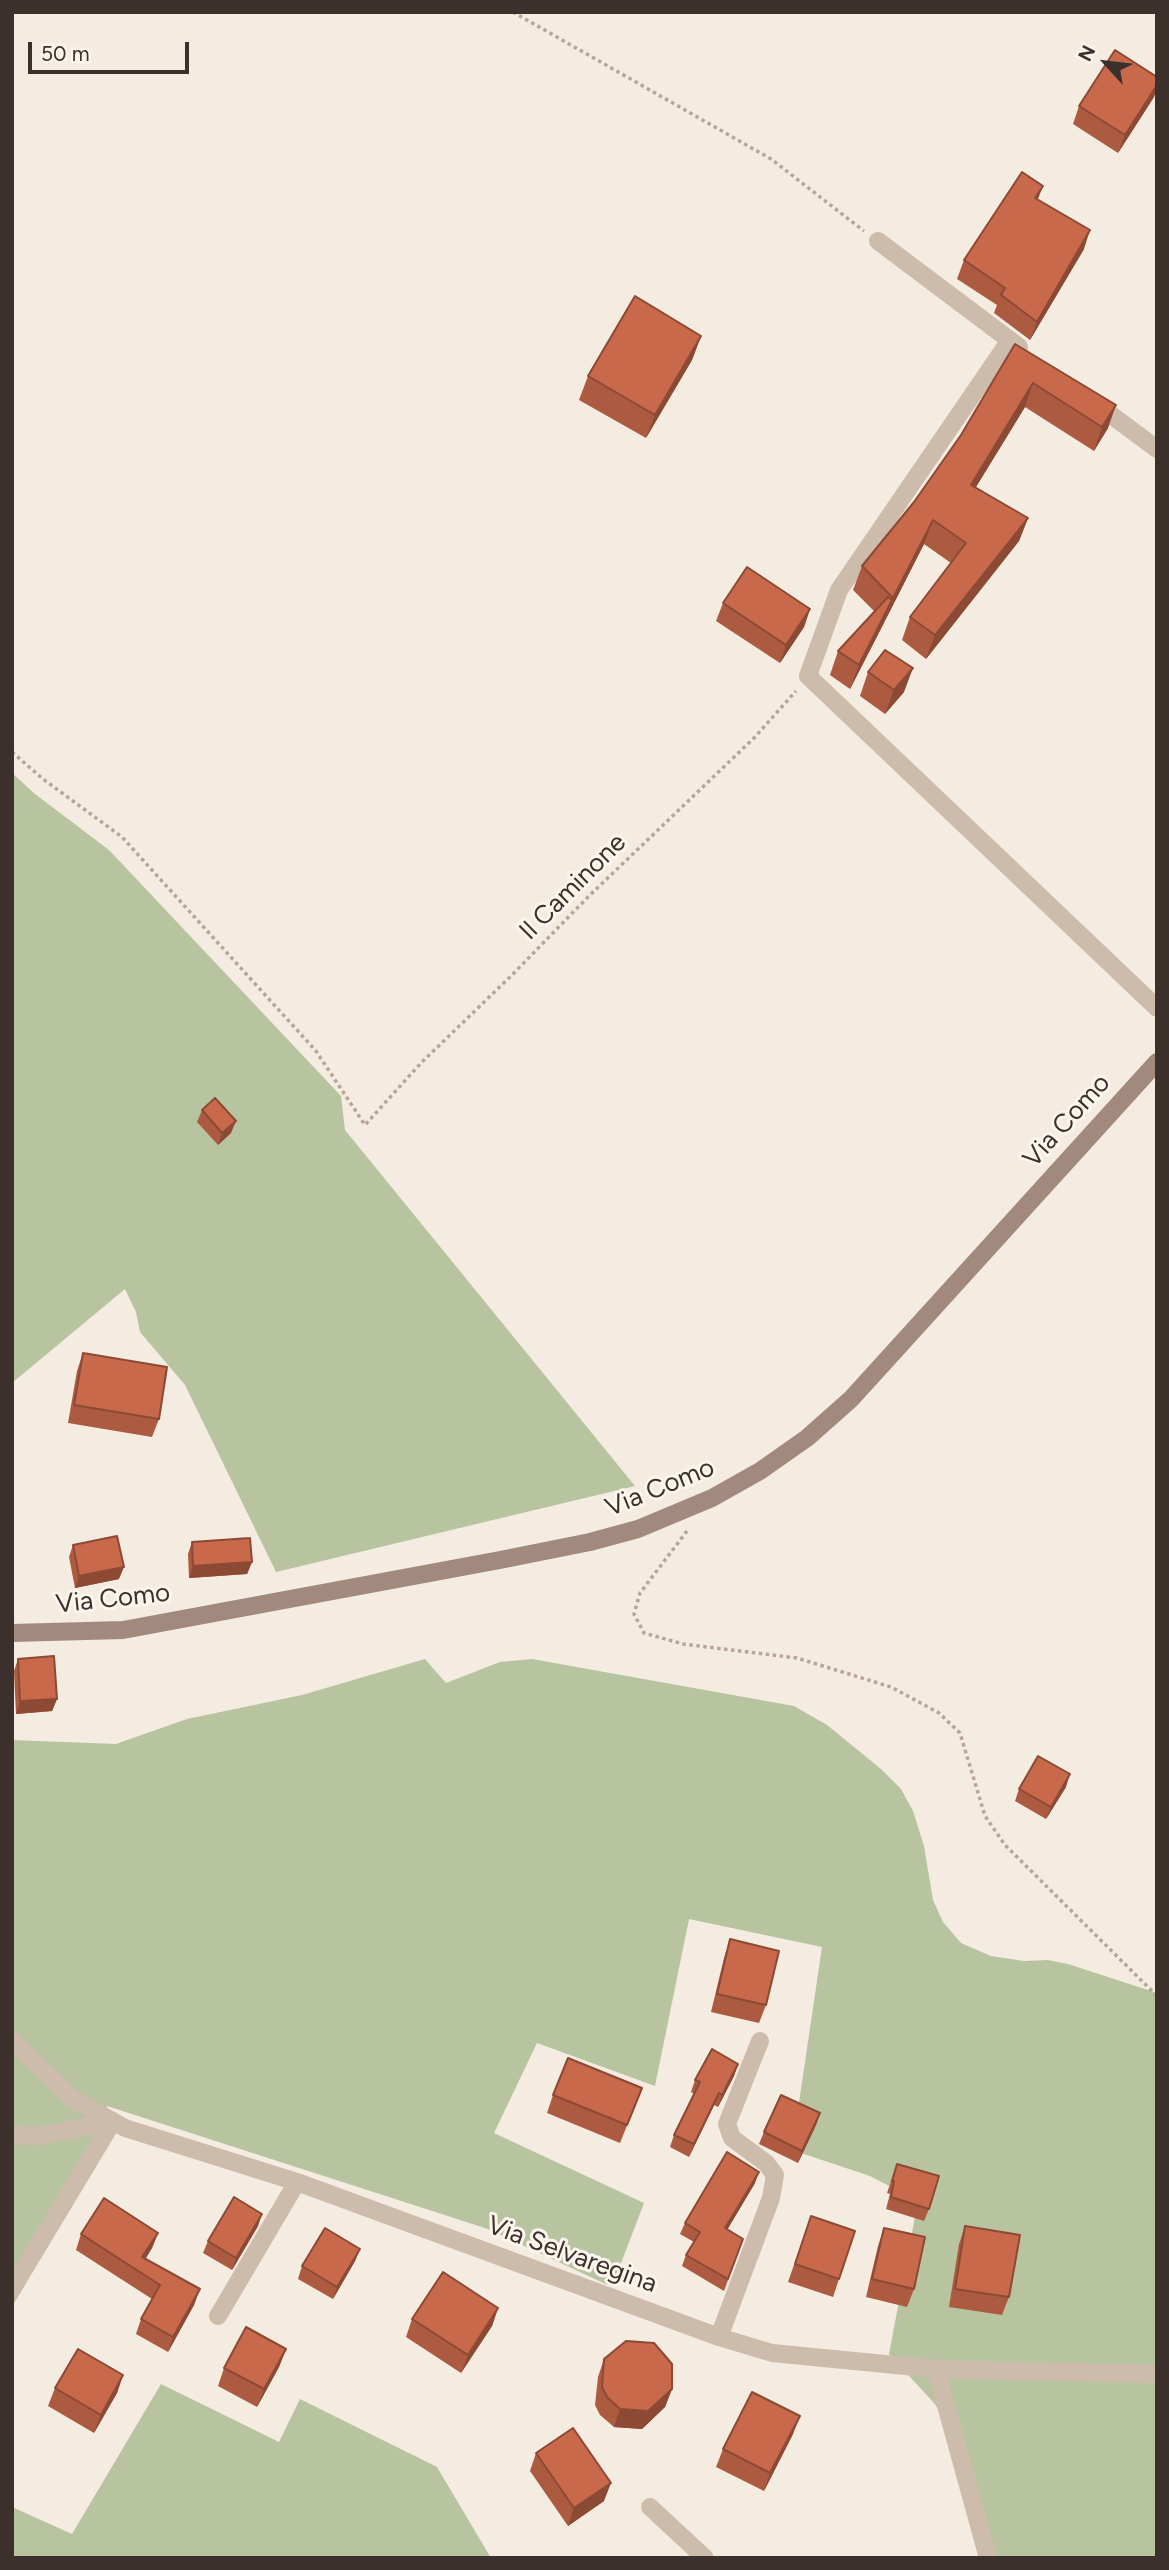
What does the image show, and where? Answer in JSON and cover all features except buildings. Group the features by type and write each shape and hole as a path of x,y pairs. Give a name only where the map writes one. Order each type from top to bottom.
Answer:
{"main road":[{"name":"Via Como","path":"12,1633 123,1630 500,1560 590,1542 638,1529 712,1499 761,1471 807,1438 851,1399 1157,1062"}],"street":[{"path":"878,242 1031,356"},
{"path":"1010,340 839,590 808,676 1157,1009"},
{"path":"1083,395 1157,449"},
{"name":"Via Selvaregina","path":"12,2040 73,2099 125,2128 297,2182 719,2337 772,2353 936,2369 1157,2374"},
{"path":"719,2337 771,2198 775,2175 766,2163 733,2138 727,2124 760,2041"},
{"path":"12,2135 39,2136 113,2121"},
{"path":"12,2289 113,2121"},
{"path":"218,2315 297,2182"},
{"path":"936,2369 988,2558"},
{"path":"650,2507 705,2558"}],"path":[{"path":"513,12 771,159 878,242"},
{"name":"Il Caminone","path":"12,752 43,779 122,837 316,1051 365,1125 421,1063 589,896 754,738 808,676"},
{"path":"689,1528 640,1593 634,1614 644,1633 683,1644 797,1658 891,1687 939,1713 960,1733 985,1816 1005,1845 1157,1996"}],"green space":[{"path":"12,773 35,794 109,850 341,1096 345,1130 635,1486 276,1572 185,1385 140,1332 136,1312 125,1289 12,1383"},
{"path":"425,1659 446,1683 500,1662 532,1659 794,1706 827,1725 901,1789 913,1811 924,1846 933,1900 943,1922 961,1943 991,1956 1068,1964 1157,1993 1157,2558 993,2558 952,2428 934,2403 889,2354 918,2201 870,2176 792,2150 822,1947 689,1919 655,2086 537,2043 494,2133 644,2203 612,2287 488,2229 107,2106 87,2175 12,2307 12,1740 116,1744 187,1719 302,1695"},
{"path":"161,2384 279,2442 300,2399 437,2467 491,2558 12,2558 12,2507 72,2534"}]}
